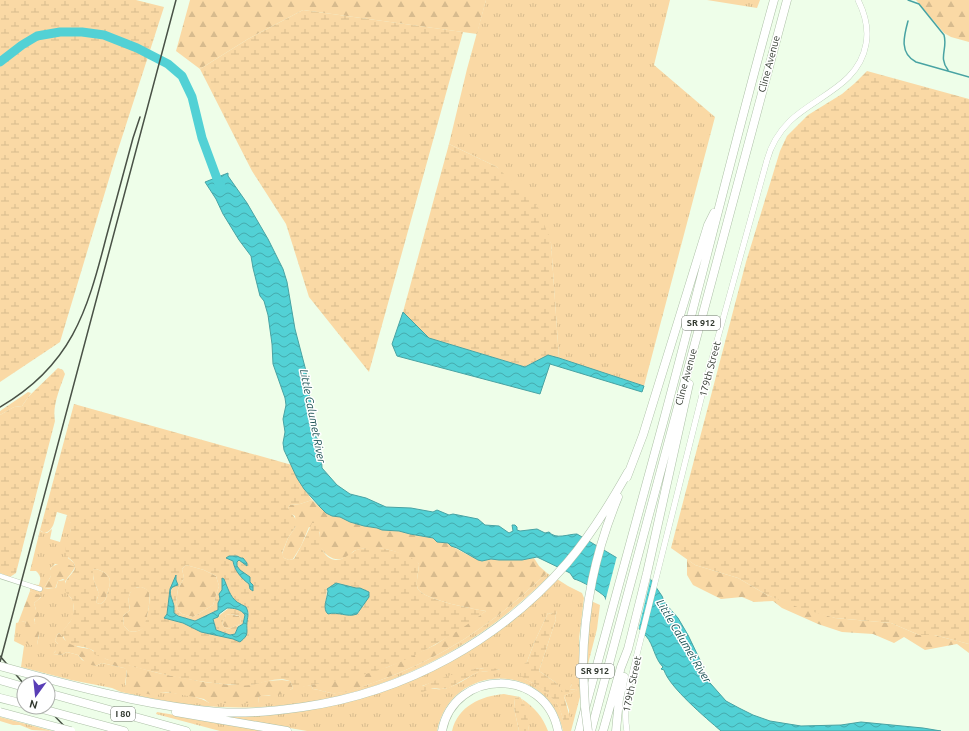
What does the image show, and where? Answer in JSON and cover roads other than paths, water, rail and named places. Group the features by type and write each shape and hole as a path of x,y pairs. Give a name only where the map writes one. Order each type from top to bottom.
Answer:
{"highway":[{"name":"Cline Avenue","path":"579,731 663,422 722,198 749,88 774,0"},
{"name":"Cline Avenue","path":"591,731 787,0"},
{"path":"588,731 583,667 584,624 595,564 604,533 643,435 708,225 722,198"},
{"path":"616,731 618,699 628,649 687,399 697,336"},
{"path":"119,698 220,712 254,712 294,709 350,698 408,679 440,664 467,648 511,617 551,579 574,554 594,527 628,472"},
{"path":"603,731 621,667 628,649"},
{"path":"0,666 167,710 287,731"},
{"path":"0,680 16,685"},
{"path":"442,731 452,706 459,699 480,686 493,683 516,685 540,698 553,716 558,731"},
{"name":"I 80","path":"56,696 186,731"},
{"path":"0,698 16,702"},
{"path":"0,712 71,731"},
{"name":"I 80","path":"56,713 124,731"}],"street":[{"name":"179th Street","path":"627,731 625,716 627,695 702,395 768,155 777,137 789,122 800,112 843,83 858,66 865,49 867,36 866,19 858,0"},
{"path":"0,576 40,589"}],"water":[{"path":"228,173 228,176 247,203 268,239 283,269 287,282 295,329 306,371 308,390 316,424 316,436 321,447 322,468 337,485 350,494 366,498 386,507 411,508 433,512 437,510 449,515 453,514 478,519 485,525 499,526 509,533 513,531 512,525 515,525 517,530 520,531 537,529 545,533 549,532 555,536 577,534 649,577 665,603 678,618 688,635 700,660 703,675 726,701 753,715 770,721 801,726 841,725 861,722 941,731 721,731 689,702 673,685 664,670 661,669 663,667 658,660 651,643 642,631 608,603 603,595 595,589 574,579 570,573 537,557 522,560 491,559 482,561 451,546 448,543 437,542 433,538 364,526 326,513 304,489 297,478 284,450 283,443 285,432 283,419 286,405 285,398 273,364 268,315 264,301 260,296 251,256 239,240 205,182"},
{"path":"403,312 429,338 525,367 548,355 644,386 642,392 550,364 540,394 397,356 392,344"},
{"path":"229,556 243,558 247,563 247,566 239,560 237,562 237,566 250,577 250,582 253,585 253,591 250,589 249,584 237,571 233,561 226,558"},
{"path":"176,575 178,585 174,586 170,591 174,606 174,613 178,616 195,621 218,610 218,603 220,599 219,594 222,590 222,578 224,579 232,597 247,609 247,633 245,637 240,642 201,632 183,623 164,618 167,614 170,589","holes":["227,608 239,610 245,615 243,624 238,627 235,634 230,635 216,630 213,619 218,617 219,614"]},
{"path":"336,583 360,588 369,592 369,597 357,614 328,614 326,612 325,607 328,591 327,589"}],"waterway":[{"path":"908,0 919,4 944,35 945,45 943,57 948,70"},
{"path":"908,21 904,44 907,54 911,58 916,62 969,77"},
{"name":"Little Calumet River","path":"0,62 22,45 37,36 60,32 82,32 104,35 137,48 168,64 182,76 192,97 202,138 219,184 222,188"}],"railway":[{"path":"0,662 176,0"},
{"path":"0,407 24,391 44,374 60,355 83,313 99,265 140,117"},
{"path":"0,656 16,675"},
{"path":"54,715 69,731"}]}
